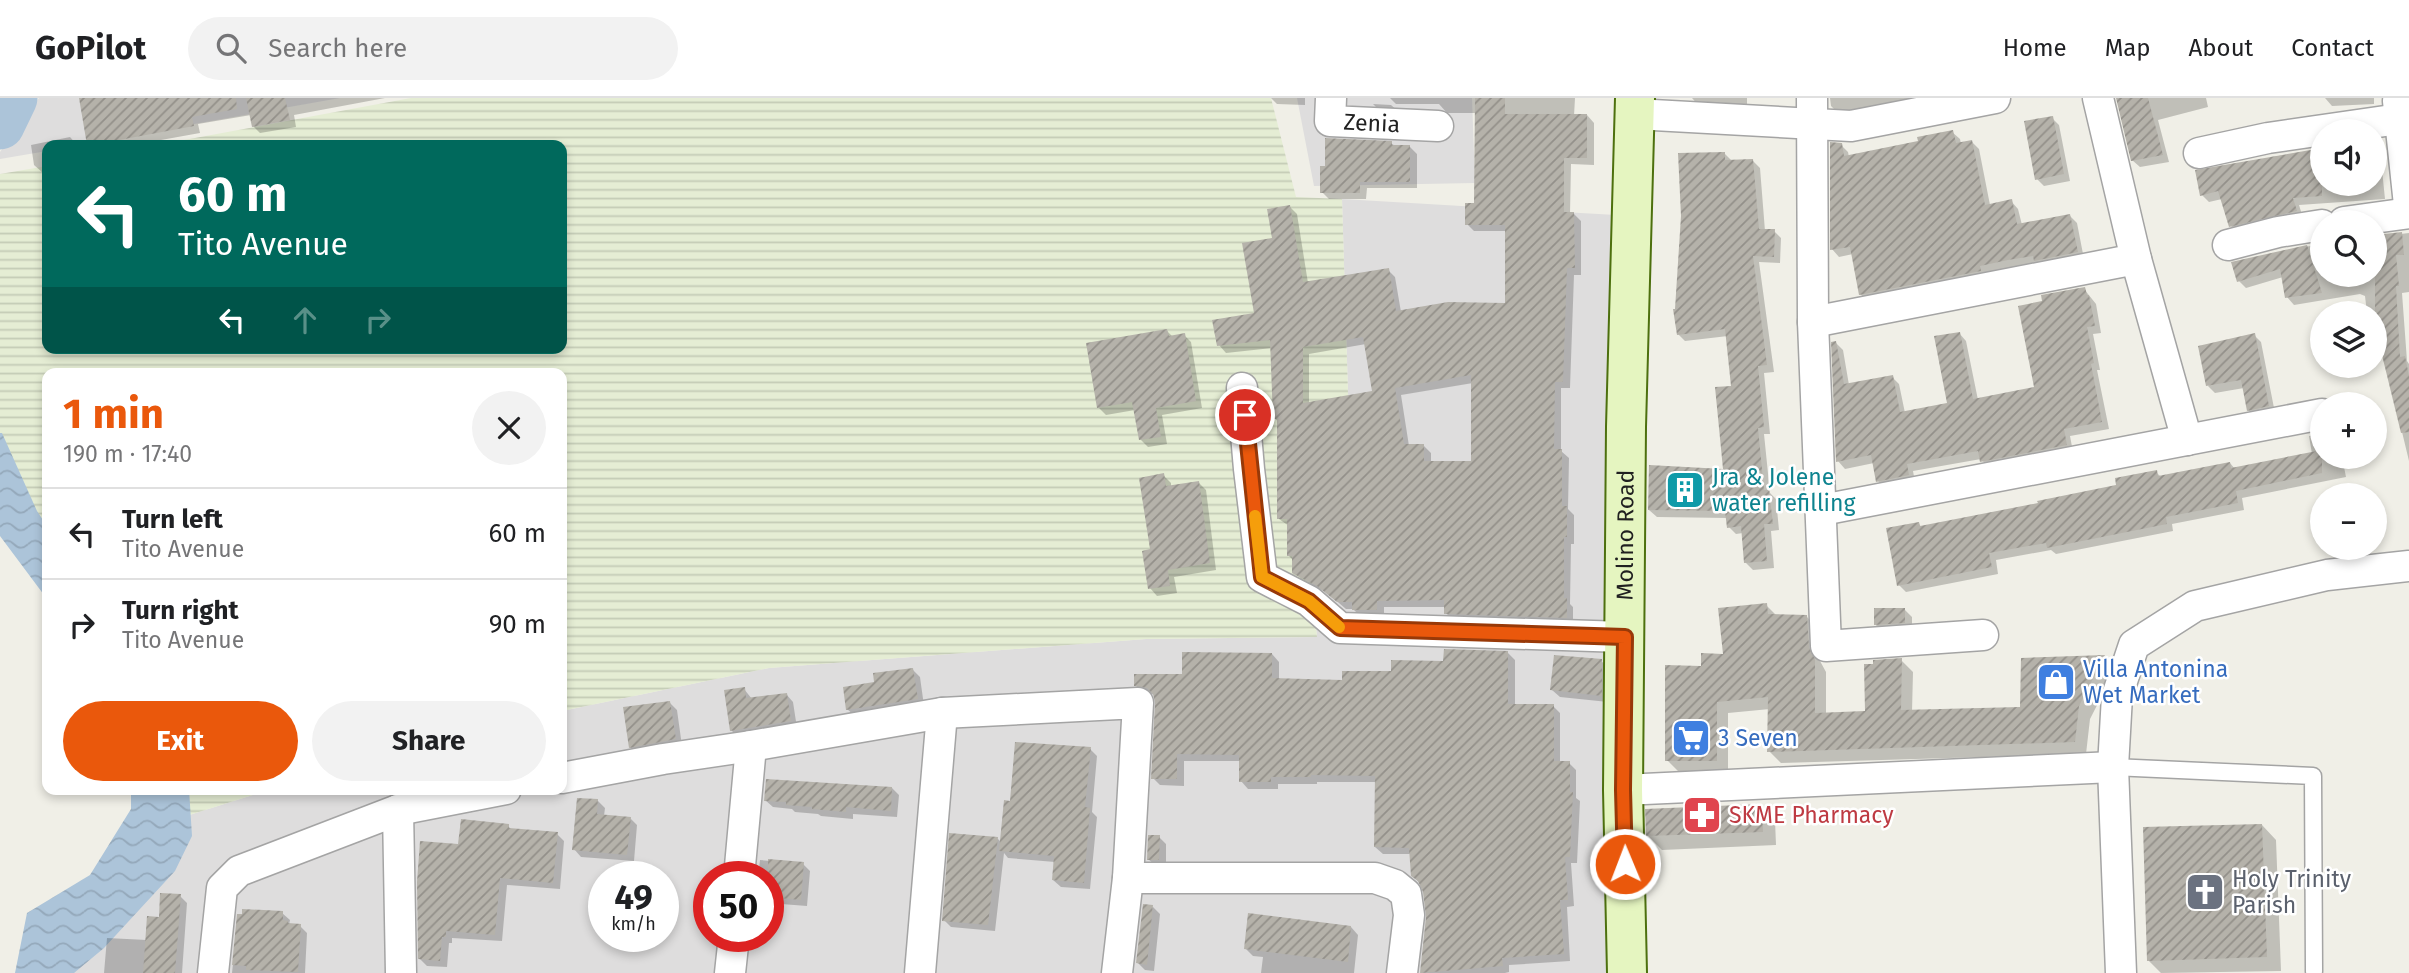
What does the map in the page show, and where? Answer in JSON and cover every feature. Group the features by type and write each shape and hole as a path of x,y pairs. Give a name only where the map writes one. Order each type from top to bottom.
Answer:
{"main road":[{"name":"Molino Road","path":"1627,973 1623,790 1626,427 1635,106"}],"street":[{"name":"Zenia","path":"1331,98 1330,121 1438,126"},
{"path":"1635,106 1812,111 1851,126 1995,98"},
{"path":"2098,98 2136,259 2187,440"},
{"path":"2199,153 2398,108 2409,205"},
{"path":"1812,111 1813,322 1826,646 1983,635"},
{"path":"2387,216 2409,213"},
{"path":"2228,244 2310,227"},
{"path":"1813,322 2136,259"},
{"path":"1242,388 1262,577 1309,601 1340,628 1625,637"},
{"path":"1822,510 2310,416"},
{"path":"2121,973 2113,767 2117,696 2134,645 2195,606 2327,575 2409,566"},
{"path":"567,777 942,713 1138,703 1128,878 1118,973"},
{"path":"920,973 942,713"},
{"path":"740,861 751,747"},
{"path":"1623,790 2113,767"},
{"path":"213,973 222,888 239,871 398,810 475,795"},
{"path":"398,810 401,973"},
{"path":"1128,878 1375,878 1395,885 1406,894 1409,915 1402,973"},
{"path":"730,973 732,952"}],"lane":[{"path":"2113,767 2313,776 2315,971"}],"shaded area":[{"path":"39,98 340,98 105,140 42,140 42,152 0,159 0,152"},
{"path":"1297,98 1472,98 1475,183 1314,186"},
{"path":"1342,199 1633,216 1627,973 33,973 183,817 253,795 567,795 567,710 769,668 1146,639 1317,637 1299,458 1350,457"}],"green space":[{"path":"411,98 1271,98 1296,197 1342,199 1350,457 1299,459 1317,637 1146,639 769,668 567,710 567,368 42,368 42,565 0,494 0,174 42,167 42,354 567,354 567,140 184,140"},
{"path":"174,795 253,795 183,817"}],"water":[{"path":"2,433 42,518 42,592 0,536"},
{"path":"131,795 189,795 192,836 175,871 104,948 74,973 15,973 27,913 90,875 131,809"}],"building":[{"path":"79,98 236,98 237,109 192,117 194,126 119,140 86,140"},
{"path":"246,98 285,98 290,120 252,127"},
{"path":"1475,98 1505,98 1505,114 1587,114 1587,158 1564,158 1564,212 1574,212 1575,268 1567,268 1563,382 1555,382 1554,449 1562,449 1562,506 1567,506 1564,598 1567,598 1567,618 1444,614 1444,600 1377,601 1377,610 1352,610 1352,602 1337,602 1317,586 1292,573 1292,556 1287,556 1287,519 1277,519 1277,419 1273,419 1270,340 1217,346 1212,320 1254,313 1242,243 1272,238 1267,209 1290,205 1303,282 1389,268 1396,311 1448,302 1505,303 1505,225 1465,225 1465,203 1474,203","holes":["1363,337 1372,391 1303,403 1303,347","1471,375 1471,461 1424,461 1424,444 1404,444 1395,388"]},
{"path":"2116,98 2148,98 2163,155 2131,161"},
{"path":"2053,116 2064,174 2035,180 2024,121"},
{"path":"1953,130 1956,143 1972,140 1985,205 2012,199 2017,224 2070,214 2078,252 2034,261 2033,256 2008,260 1980,266 1981,271 1859,295 1850,247 1830,250 1830,142 1842,143 1844,156 1918,141 1917,137"},
{"path":"1325,138 1392,141 1392,145 1410,145 1410,182 1360,182 1360,193 1320,193 1320,166 1325,166"},
{"path":"2310,150 2310,196 2322,196 2293,198 2297,211 2229,227 2218,191 2200,196 2195,170"},
{"path":"1725,152 1725,160 1753,159 1759,229 1775,229 1774,257 1753,256 1767,365 1758,366 1764,427 1758,428 1764,490 1769,490 1773,524 1764,524 1767,561 1744,563 1741,526 1727,528 1725,511 1648,510 1649,465 1723,469 1715,387 1731,386 1725,329 1677,335 1673,309 1681,216 1678,153"},
{"path":"2402,232 2404,255 2396,255 2400,357 2405,356 2409,376 2409,432 2401,433 2387,376 2387,301 2375,301 2375,287 2387,287 2387,234"},
{"path":"2307,245 2310,255 2310,287 2320,287 2322,293 2285,298 2280,269 2237,282 2231,262"},
{"path":"2085,287 2095,326 2087,327 2102,422 2064,429 2067,445 1980,462 1978,451 1907,464 1909,475 1876,482 1871,455 1836,462 1831,342 1836,341 1844,384 1893,375 1900,412 1947,403 1934,336 1960,332 1973,399 2034,387 2018,306 2042,301 2041,295"},
{"path":"1167,329 1169,336 1185,333 1196,401 1156,408 1161,437 1139,440 1132,402 1097,408 1086,343"},
{"path":"2255,333 2269,406 2247,411 2241,380 2206,386 2198,346"},
{"path":"2310,452 2310,469 2322,469 2322,473 2236,491 2238,503 2166,517 2167,524 2047,548 2046,543 1989,553 1992,567 1897,586 1886,528 1919,522 1920,526 2038,503 2037,501 2116,485 2115,478 2157,470 2158,476 2230,462 2231,468"},
{"path":"1164,473 1166,486 1199,481 1210,563 1168,570 1170,586 1148,589 1142,551 1150,549 1139,478"},
{"path":"1767,603 1768,614 1807,615 1809,647 1815,659 1815,713 1865,711 1864,664 1873,664 1873,660 1902,658 1901,710 2020,707 2021,658 2105,655 2079,706 2075,742 1767,752 1768,697 1717,702 1717,761 1665,761 1665,665 1701,666 1701,653 1723,654 1718,608"},
{"path":"1874,608 1905,608 1905,623 1874,625"},
{"path":"1444,649 1508,651 1508,704 1554,704 1554,761 1570,761 1570,792 1573,792 1570,857 1565,857 1568,900 1560,900 1564,954 1502,958 1503,966 1420,973 1426,917 1423,892 1418,881 1411,876 1409,848 1374,847 1375,776 1311,775 1271,777 1271,782 1239,782 1239,755 1177,754 1177,779 1151,779 1155,703 1153,694 1147,688 1134,686 1134,674 1182,674 1182,652 1272,653 1272,678 1342,680 1342,671 1391,671 1391,660 1443,661"},
{"path":"1554,655 1602,659 1602,696 1550,690"},
{"path":"913,668 918,699 846,710 843,687 874,682 873,673"},
{"path":"745,687 746,698 787,693 791,721 730,731 724,690"},
{"path":"670,701 676,739 629,748 623,707"},
{"path":"1015,742 1091,747 1085,807 1090,808 1084,883 1052,880 1054,856 999,851 1004,800 1010,801"},
{"path":"766,779 892,787 891,811 846,807 846,812 764,801"},
{"path":"577,798 598,799 597,814 631,817 627,855 572,850"},
{"path":"1762,804 1763,832 1646,836 1645,809"},
{"path":"461,819 509,824 509,828 558,832 553,883 500,878 495,935 446,931 446,937 442,937 440,961 418,959 417,882 420,841 458,844"},
{"name":"Holy Trinity Parish","path":"2262,824 2267,957 2147,961 2143,827"},
{"path":"949,833 998,837 988,925 942,921"},
{"path":"1148,835 1160,835 1159,860 1147,860"},
{"path":"768,859 804,862 801,900 784,898 784,861"},
{"path":"160,893 181,894 175,973 143,973 147,916 159,917"},
{"path":"1143,904 1153,905 1147,965 1136,963"},
{"path":"242,909 283,911 283,920 301,924 298,972 246,970 246,966 232,965 237,914 242,914"},
{"path":"1248,913 1351,926 1348,962 1244,949"}],"waterway":[{"path":"0,125 13,98"}],"slow traffic":[{"path":"1255,516 1262,577 1309,601 1339,627"}],"place":[{"name":"Jra & Jolene water refilling","path":"1685,490"},
{"name":"Villa Antonina Wet Market","path":"2056,682"},
{"name":"3 Seven","path":"1691,738"},
{"name":"SKME Pharmacy","path":"1702,815"},
{"name":"Holy Trinity Parish","path":"2205,892"}],"route":[{"path":"1245,415 1262,577 1309,601 1340,628 1625,637 1625,864"}]}
